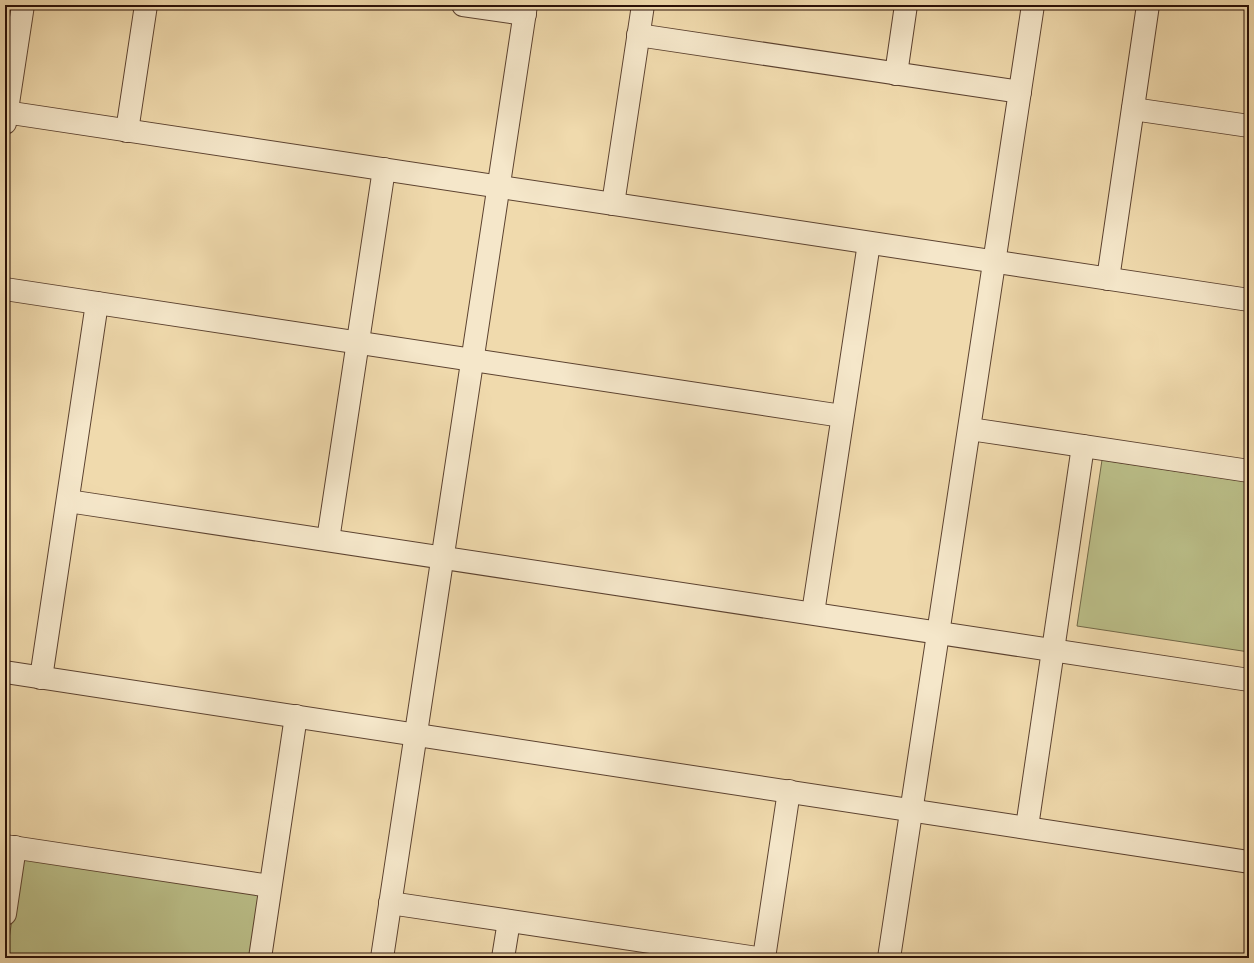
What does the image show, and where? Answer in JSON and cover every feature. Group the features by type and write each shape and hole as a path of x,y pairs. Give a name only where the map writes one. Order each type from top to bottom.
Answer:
{"street":[{"path":"23,5 6,116 127,131 384,169 1249,300"},
{"path":"127,131 146,5"},
{"path":"382,958 525,10 463,5"},
{"path":"613,204 643,5"},
{"path":"896,74 906,5"},
{"path":"890,958 1033,5"},
{"path":"1108,279 1148,5"},
{"path":"638,35 1020,92"},
{"path":"1133,109 1249,126"},
{"path":"328,540 384,169"},
{"path":"813,613 869,243"},
{"path":"5,289 842,416"},
{"path":"41,678 97,303"},
{"path":"970,429 1249,470"},
{"path":"1027,827 1083,446"},
{"path":"68,501 1249,680"},
{"path":"5,672 1249,862"},
{"path":"260,958 296,716"},
{"path":"764,958 789,791"},
{"path":"5,914 10,846 270,886"},
{"path":"390,903 757,958"},
{"path":"503,958 509,921"}],"green space":[{"path":"1102,460 1249,482 1249,652 1077,626"},
{"path":"22,856 264,893 254,958 6,958"}]}
